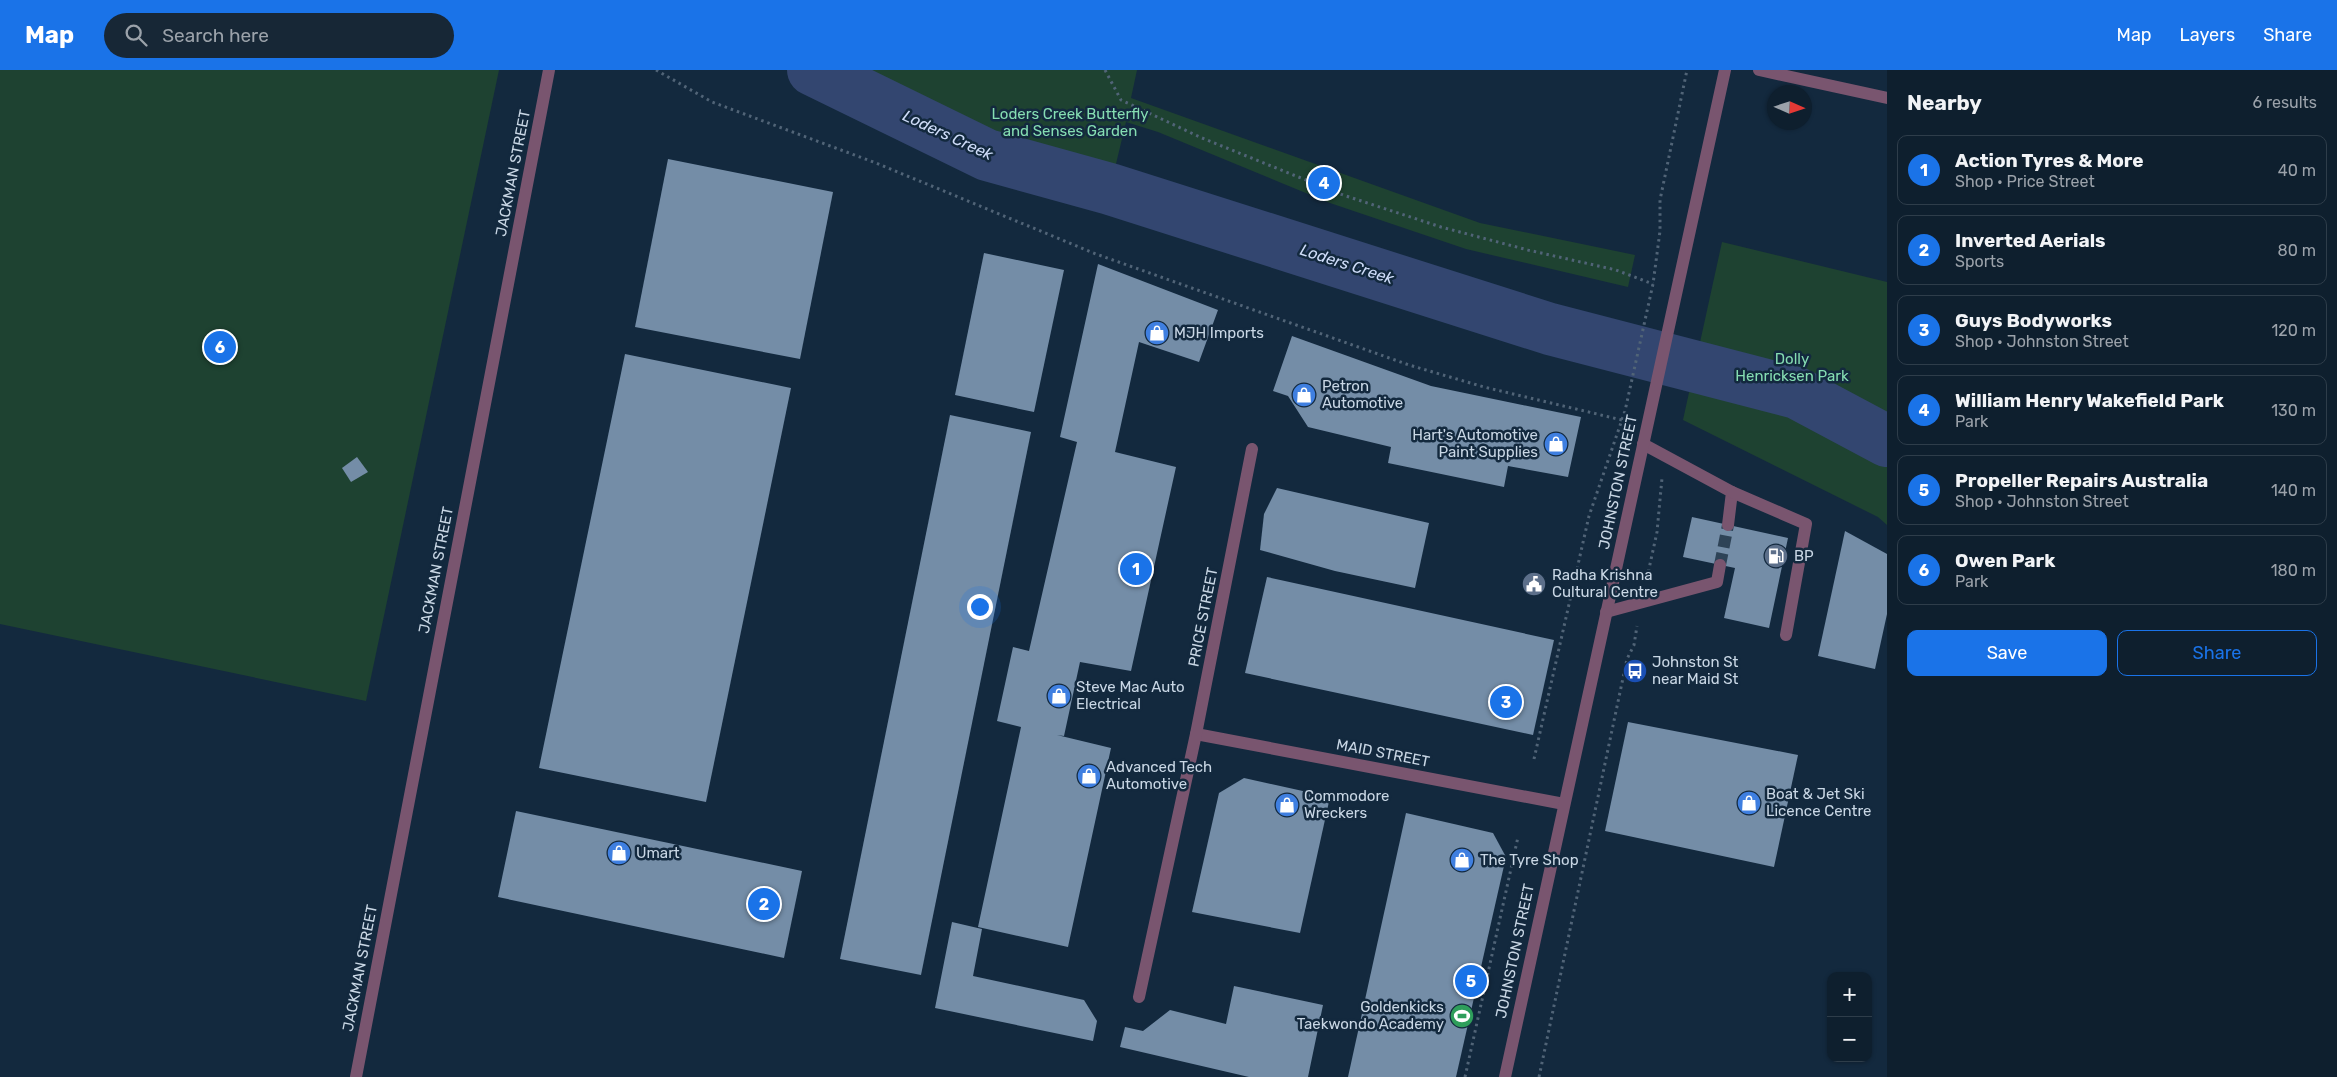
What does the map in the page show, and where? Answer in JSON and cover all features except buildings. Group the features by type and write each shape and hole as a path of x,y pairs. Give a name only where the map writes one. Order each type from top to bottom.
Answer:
{"street":[{"name":"JACKMAN STREET","path":"356,1077 549,70"},
{"name":"JOHNSTON STREET","path":"1505,1077 1725,70"},
{"path":"1760,70 1887,98"},
{"path":"1643,444 1732,492 1806,524 1786,636"},
{"name":"PRICE STREET","path":"1139,997 1196,734 1252,449"},
{"path":"1728,525 1732,492"},
{"path":"1606,612 1717,582 1720,565"},
{"name":"MAID STREET","path":"1196,734 1564,804"}],"path":[{"path":"656,70 712,102 876,163 1096,254 1409,365 1484,386 1622,420"},
{"path":"1105,70 1121,100 1202,138 1343,195 1441,227 1528,250 1616,270 1653,284"},
{"path":"1534,759 1589,516 1625,411 1653,284 1660,231 1660,200 1687,70"},
{"path":"1538,1077 1627,659 1634,645 1657,532 1664,455"},
{"path":"1464,1077 1518,837"}],"green space":[{"path":"0,70 499,70 366,701 0,624"},
{"name":"Loders Creek Butterfly and Senses Garden","path":"813,70 1137,70 1131,98 1480,223 1635,255 1628,287 1466,249 1330,203 1158,132 1126,122 1110,189 987,155"},
{"name":"Dolly Henricksen Park","path":"1722,242 1887,282 1887,525 1878,517 1683,420"}],"waterway":[{"name":"Loders Creek","path":"813,70 987,155 1110,189 1550,329 1797,393 1887,441"}],"tunnel":[{"path":"1720,565 1728,525"}],"place":[{"name":"William Henry Wakefield Park","path":"1324,183"},
{"name":"MJH Imports","path":"1157,333"},
{"name":"Owen Park","path":"220,347"},
{"name":"Petron Automotive","path":"1304,395"},
{"name":"Hart's Automotive Paint Supplies","path":"1556,444"},
{"name":"BP","path":"1776,556"},
{"name":"Action Tyres & More","path":"1136,569"},
{"name":"Radha Krishna Cultural Centre","path":"1534,584"},
{"name":"Johnston St near Maid St","path":"1635,671"},
{"name":"Steve Mac Auto Electrical","path":"1059,696"},
{"name":"Guys Bodyworks","path":"1506,702"},
{"name":"Advanced Tech Automotive","path":"1089,776"},
{"name":"Boat & Jet Ski Licence Centre","path":"1749,803"},
{"name":"Commodore Wreckers","path":"1287,805"},
{"name":"Umart","path":"619,853"},
{"name":"The Tyre Shop","path":"1462,860"},
{"name":"Inverted Aerials","path":"764,904"},
{"name":"Propeller Repairs Australia","path":"1471,981"},
{"name":"Goldenkicks Taekwondo Academy","path":"1462,1016"}]}
